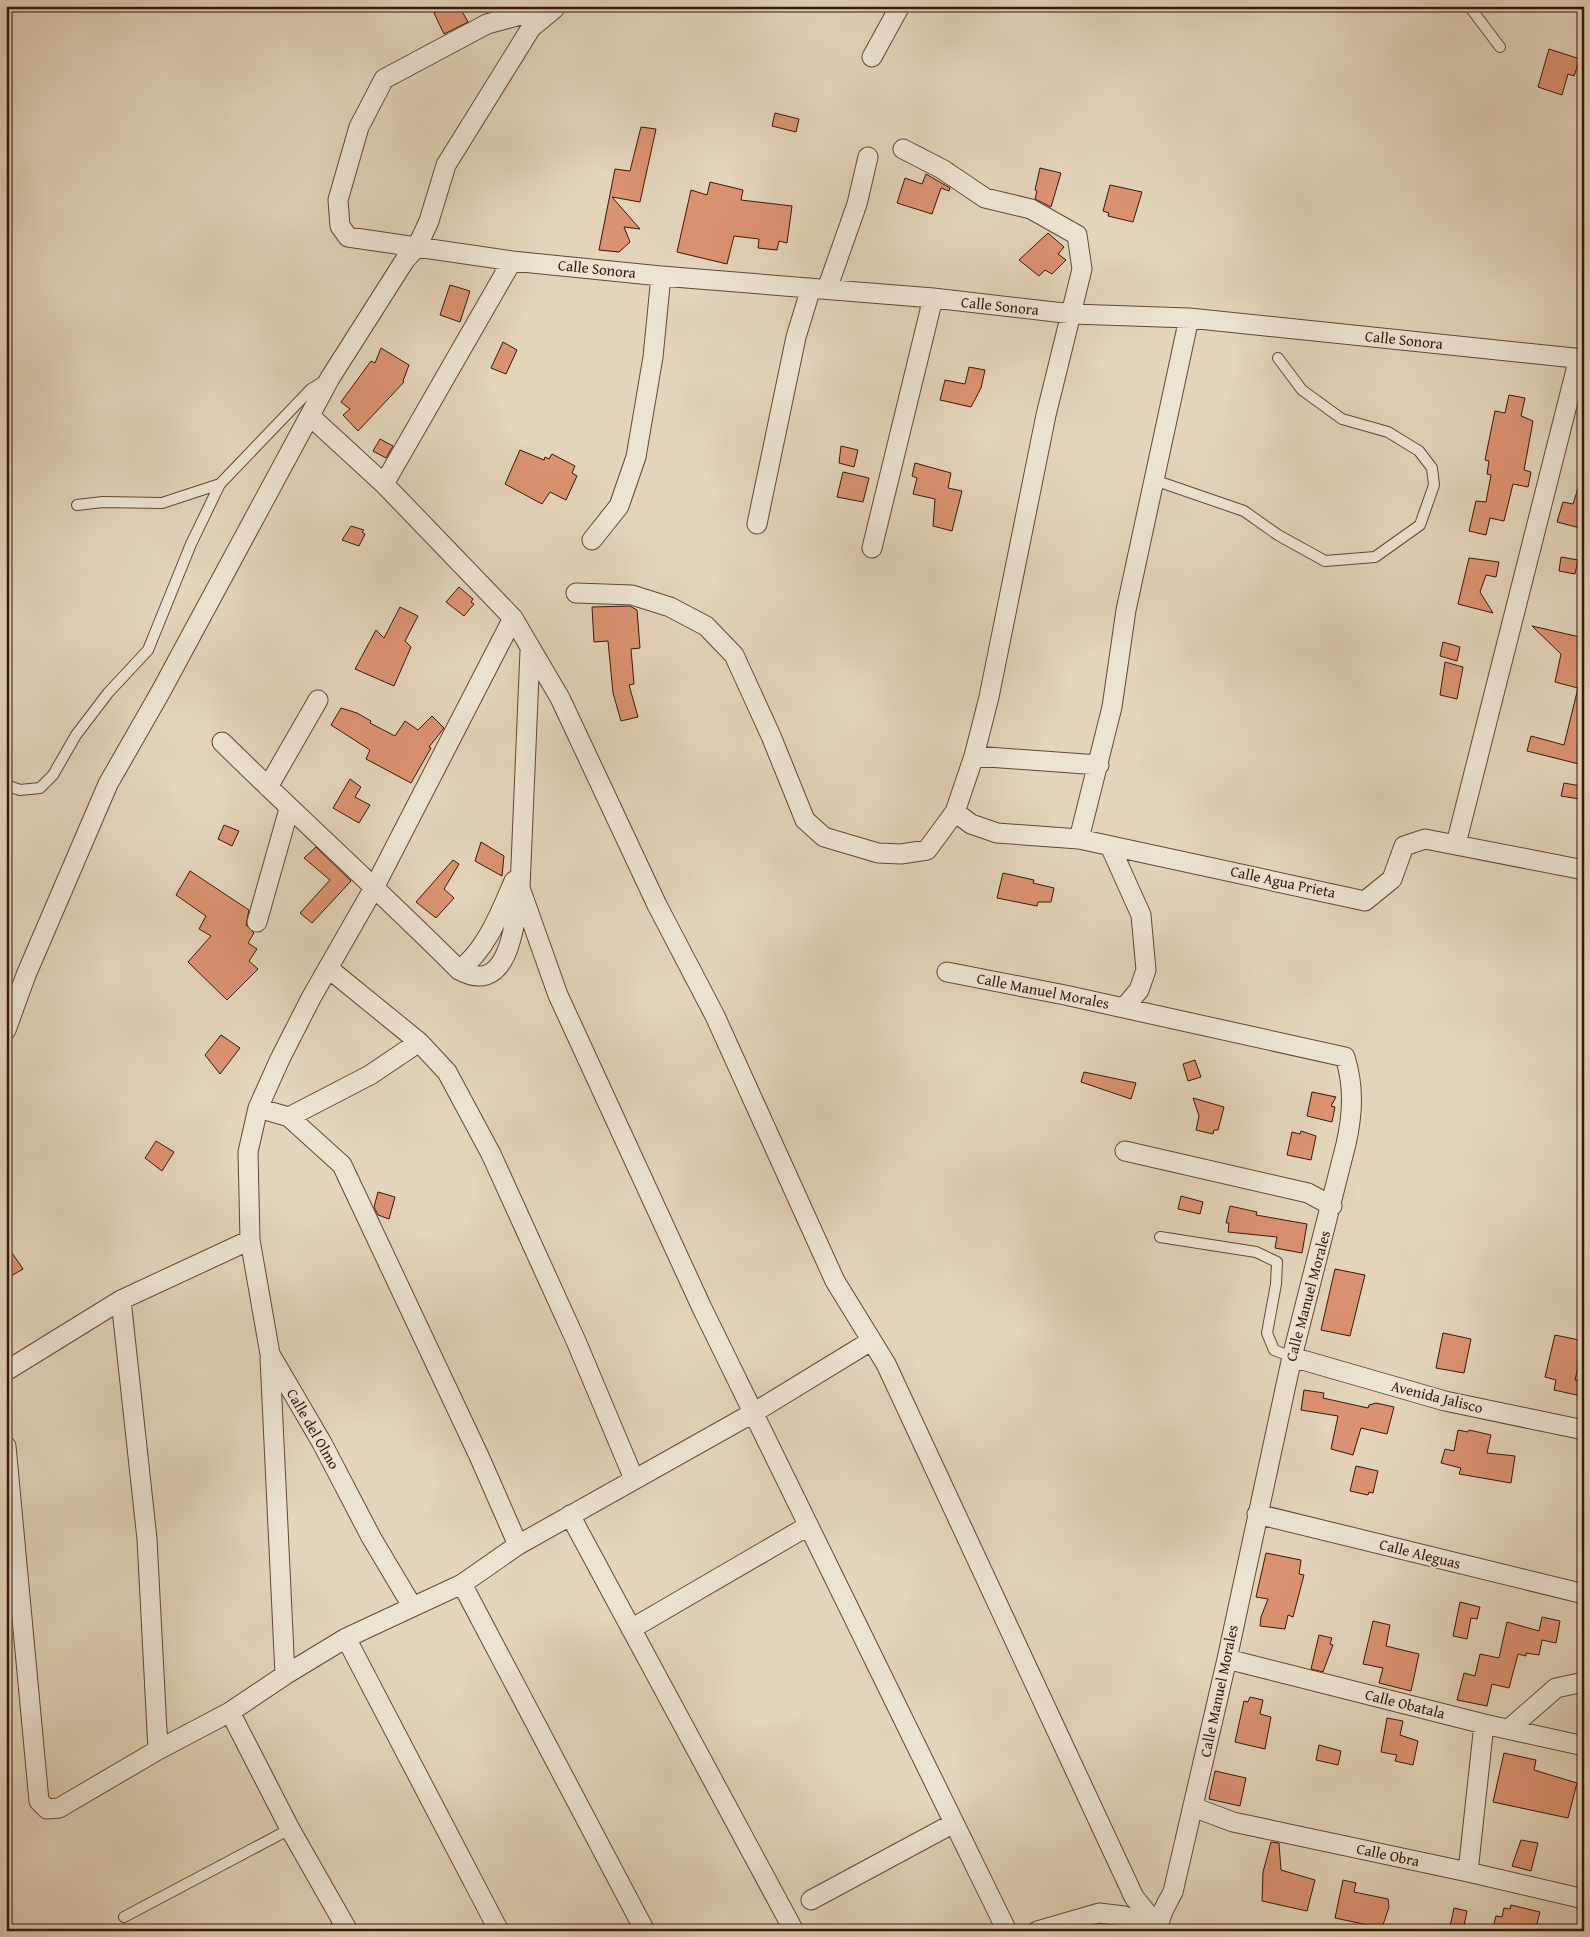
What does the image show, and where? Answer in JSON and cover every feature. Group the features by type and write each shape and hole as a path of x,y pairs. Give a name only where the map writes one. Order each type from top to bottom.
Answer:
{"street":[{"path":"6,1030 26,975 108,784 160,694 330,378 405,260 417,247 429,221 446,165 532,28 555,6"},
{"name":"Calle Sonora","path":"555,6 487,24 384,79 359,127 338,200 340,226 348,237 512,261 661,276 933,298 1072,314 1189,318 1581,358"},
{"path":"872,57 900,6"},
{"path":"576,593 632,595 670,607 706,626 734,655 771,736 805,820 824,837 878,853 901,854 926,850 955,812 974,756 989,697 1046,415 1082,269 1077,235 1031,209 985,198 942,169 903,149"},
{"path":"757,524 796,337 857,204 868,157"},
{"path":"384,484 512,261"},
{"path":"592,540 620,506 636,457 653,357 661,276"},
{"path":"872,548 933,298"},
{"path":"1078,839 1099,765 1116,688 1126,610 1189,318"},
{"path":"1456,844 1581,358"},
{"path":"310,416 384,484 513,618 560,698 657,906 715,1016 835,1281 886,1364 1134,1897 1159,1929"},
{"name":"Calle del Olmo","path":"412,1606 371,1537 322,1443 270,1354 250,1240 248,1152 258,1108 280,1059 328,968 375,886 513,618"},
{"path":"222,742 289,809 375,886 459,970 471,977 489,974 504,960 510,946 520,888 530,649"},
{"path":"268,788 318,700"},
{"path":"974,756 1099,765"},
{"path":"257,922 289,809"},
{"name":"Calle Agua Prieta","path":"955,812 971,824 997,833 1078,839 1365,900 1392,879 1404,846 1425,839 1584,870"},
{"path":"1110,846 1141,915 1146,970 1139,990 1124,1008"},
{"path":"459,970 470,963 484,941 501,911 520,868"},
{"path":"520,888 558,995 658,1215 1007,1931"},
{"path":"328,968 419,1042 447,1072 491,1154 576,1341 634,1479"},
{"name":"Calle Manuel Morales","path":"947,972 1345,1056 1351,1077 1352,1111 1332,1206 1292,1357 1227,1659 1174,1892 1159,1929"},
{"path":"288,1117 370,1075 419,1042"},
{"path":"258,1108 288,1117 342,1165 422,1333 518,1545"},
{"path":"1125,1151 1308,1193 1332,1206"},
{"path":"6,1370 121,1300 250,1240"},
{"path":"121,1300 147,1539 158,1750"},
{"path":"6,1446 39,1801 47,1809 59,1808 158,1750 230,1712 285,1675 346,1638 462,1584 518,1545 753,1413 871,1341"},
{"path":"270,1354 285,1675"},
{"name":"Avenida Jalisco","path":"1292,1357 1445,1402 1584,1430"},
{"name":"Calle Aleguas","path":"1257,1514 1584,1594"},
{"path":"570,1515 794,1931"},
{"path":"632,1628 808,1526"},
{"path":"462,1584 645,1931"},
{"path":"346,1638 418,1771 499,1931"},
{"name":"Calle Obatala","path":"1227,1659 1484,1724 1584,1746"},
{"path":"1509,1729 1556,1688 1584,1682"},
{"path":"230,1712 290,1829 348,1931"},
{"path":"1468,1872 1484,1724"},
{"name":"Calle Obra","path":"1194,1807 1233,1822 1468,1872 1584,1899"},
{"path":"811,1900 954,1822"},
{"path":"1037,1931 1099,1913 1124,1916 1159,1929"}],"lane":[{"path":"1470,6 1500,47"},
{"path":"1154,480 1244,511 1278,535 1325,561 1375,556 1420,525 1434,485 1432,468 1419,451 1388,432 1342,419 1302,390 1278,358"},
{"path":"6,785 20,790 40,788 54,775 81,728 108,693 148,650 191,544 220,484 311,389 330,378"},
{"path":"77,505 103,502 162,503 220,484"},
{"path":"1160,1237 1256,1252 1277,1262 1276,1284 1267,1333 1274,1350 1292,1357"},
{"path":"124,1918 290,1829"}],"building":[{"path":"447,6 459,6 468,22 444,34 434,13"},
{"path":"1549,49 1580,59 1574,76 1568,74 1562,95 1538,87"},
{"path":"775,113 799,119 796,132 772,126"},
{"path":"641,127 656,129 640,202 612,197 640,229 624,227 630,242 619,252 599,250 615,169 630,171"},
{"path":"1040,168 1061,173 1051,207 1035,199"},
{"path":"926,174 950,188 949,191 941,188 932,214 897,203 905,178 922,184"},
{"path":"710,182 743,190 741,200 792,206 787,243 779,241 777,250 758,248 759,239 734,236 727,264 677,252 691,190 707,195"},
{"path":"1110,185 1142,192 1133,222 1108,216 1109,213 1103,211"},
{"path":"1048,233 1064,247 1058,254 1066,260 1052,274 1045,270 1039,276 1019,260"},
{"path":"450,285 470,291 460,322 440,315"},
{"path":"503,342 517,350 506,374 491,368"},
{"path":"381,348 409,365 404,382 358,431 343,415 350,409 341,402 371,361 375,363"},
{"path":"969,367 985,370 981,388 971,407 940,400 945,380 965,384"},
{"path":"1509,395 1525,398 1521,416 1533,421 1524,470 1531,472 1528,487 1513,484 1504,521 1490,518 1486,535 1469,531 1476,501 1486,502 1491,475 1487,474 1489,461 1485,460 1495,411 1505,413"},
{"path":"380,439 393,446 386,458 373,451"},
{"path":"841,446 858,450 854,467 839,463"},
{"path":"520,450 544,460 545,457 549,459 552,454 575,466 572,473 577,476 566,500 550,492 542,504 505,484"},
{"path":"915,463 951,473 948,488 962,491 952,531 933,526 935,499 913,494 917,478 912,476"},
{"path":"843,472 869,478 863,502 837,497"},
{"path":"1581,479 1584,479 1584,529 1557,522 1563,502 1573,504"},
{"path":"351,526 364,530 362,532 365,534 359,546 342,540"},
{"path":"1561,557 1578,560 1575,574 1559,571"},
{"path":"1469,558 1499,562 1496,577 1486,575 1480,592 1493,613 1458,604"},
{"path":"459,587 473,599 471,602 474,604 464,616 446,602"},
{"path":"630,606 637,610 640,648 631,649 634,684 629,685 638,717 621,721 613,693 608,641 594,642 592,607"},
{"path":"400,607 418,616 405,641 411,647 394,686 355,669 376,630 384,638"},
{"path":"1532,626 1584,638 1584,744 1579,764 1527,751 1531,736 1564,745 1578,688 1555,682 1561,654"},
{"path":"1443,642 1460,647 1457,661 1440,656"},
{"path":"1445,662 1463,667 1457,699 1440,695"},
{"path":"341,708 357,713 371,721 370,723 395,736 405,721 418,730 432,716 444,728 429,747 431,748 411,783 366,759 370,750 331,725"},
{"path":"350,779 361,787 355,797 370,805 359,823 333,808"},
{"path":"1564,783 1581,786 1579,799 1561,796"},
{"path":"224,825 239,831 232,846 218,839"},
{"path":"481,842 504,856 502,876 475,861"},
{"path":"316,847 351,881 312,923 300,913 330,880 304,858"},
{"path":"453,860 459,864 444,889 454,898 436,918 416,902"},
{"path":"190,871 249,910 246,925 254,933 248,943 257,949 249,961 258,969 227,1000 188,962 211,936 199,929 206,916 176,895"},
{"path":"1003,873 1034,880 1033,883 1054,888 1051,902 1038,902 1037,906 997,898"},
{"path":"221,1035 240,1048 220,1074 205,1055"},
{"path":"1195,1060 1201,1077 1188,1081 1183,1064"},
{"path":"1084,1072 1136,1083 1131,1099 1081,1082"},
{"path":"1312,1092 1336,1097 1331,1106 1335,1107 1332,1122 1307,1116"},
{"path":"1193,1098 1224,1107 1218,1130 1214,1130 1213,1134 1196,1130 1199,1116"},
{"path":"1301,1131 1316,1136 1311,1160 1287,1155 1292,1132 1300,1134"},
{"path":"156,1141 174,1152 162,1171 145,1158"},
{"path":"378,1192 395,1197 389,1219 378,1215 374,1207"},
{"path":"1181,1196 1203,1202 1200,1214 1178,1209"},
{"path":"1230,1206 1257,1212 1256,1215 1307,1224 1302,1253 1275,1248 1277,1237 1228,1232 1229,1223 1226,1223"},
{"path":"6,1244 23,1269 6,1279"},
{"path":"1335,1269 1365,1275 1350,1336 1321,1330"},
{"path":"1443,1333 1471,1339 1464,1373 1436,1368"},
{"path":"1555,1335 1584,1341 1575,1380 1584,1382 1581,1396 1554,1390 1556,1380 1545,1377"},
{"path":"1304,1390 1324,1393 1323,1398 1368,1408 1369,1405 1376,1403 1394,1407 1387,1434 1361,1428 1353,1455 1331,1449 1338,1416 1301,1410"},
{"path":"1458,1430 1468,1432 1469,1430 1491,1435 1487,1453 1515,1456 1511,1483 1459,1474 1461,1468 1441,1463 1445,1449 1454,1451"},
{"path":"1356,1466 1378,1471 1373,1493 1369,1492 1368,1495 1350,1491"},
{"path":"1266,1553 1301,1560 1299,1574 1304,1575 1293,1617 1288,1615 1285,1629 1260,1626 1261,1617 1268,1599 1256,1597"},
{"path":"1460,1602 1480,1607 1477,1619 1471,1618 1467,1639 1453,1636"},
{"path":"1542,1617 1560,1621 1556,1643 1542,1640 1539,1655 1526,1653 1526,1656 1518,1654 1509,1688 1492,1684 1487,1706 1457,1700 1464,1673 1475,1676 1480,1654 1499,1658 1507,1622 1539,1631"},
{"path":"1373,1621 1390,1625 1386,1646 1419,1654 1411,1691 1379,1683 1383,1668 1363,1664"},
{"path":"1319,1635 1332,1638 1330,1644 1333,1645 1323,1672 1311,1669"},
{"path":"1250,1697 1263,1700 1260,1714 1271,1717 1265,1749 1235,1742 1244,1701 1248,1702"},
{"path":"1387,1718 1403,1721 1400,1735 1418,1741 1413,1765 1395,1761 1397,1755 1381,1752"},
{"path":"1319,1745 1341,1751 1338,1765 1316,1760"},
{"path":"1504,1753 1536,1760 1534,1770 1577,1783 1568,1818 1493,1802"},
{"path":"1215,1771 1246,1778 1240,1806 1209,1799"},
{"path":"1521,1840 1538,1843 1531,1871 1512,1866"},
{"path":"1271,1842 1279,1843 1281,1870 1315,1880 1307,1911 1262,1901 1263,1872"},
{"path":"1343,1880 1356,1883 1354,1892 1388,1899 1389,1907 1382,1928 1335,1918"},
{"path":"1511,1905 1540,1912 1535,1931 1492,1931 1496,1916 1502,1917 1504,1908 1510,1909"},
{"path":"1454,1908 1467,1911 1463,1931 1449,1931"}]}
